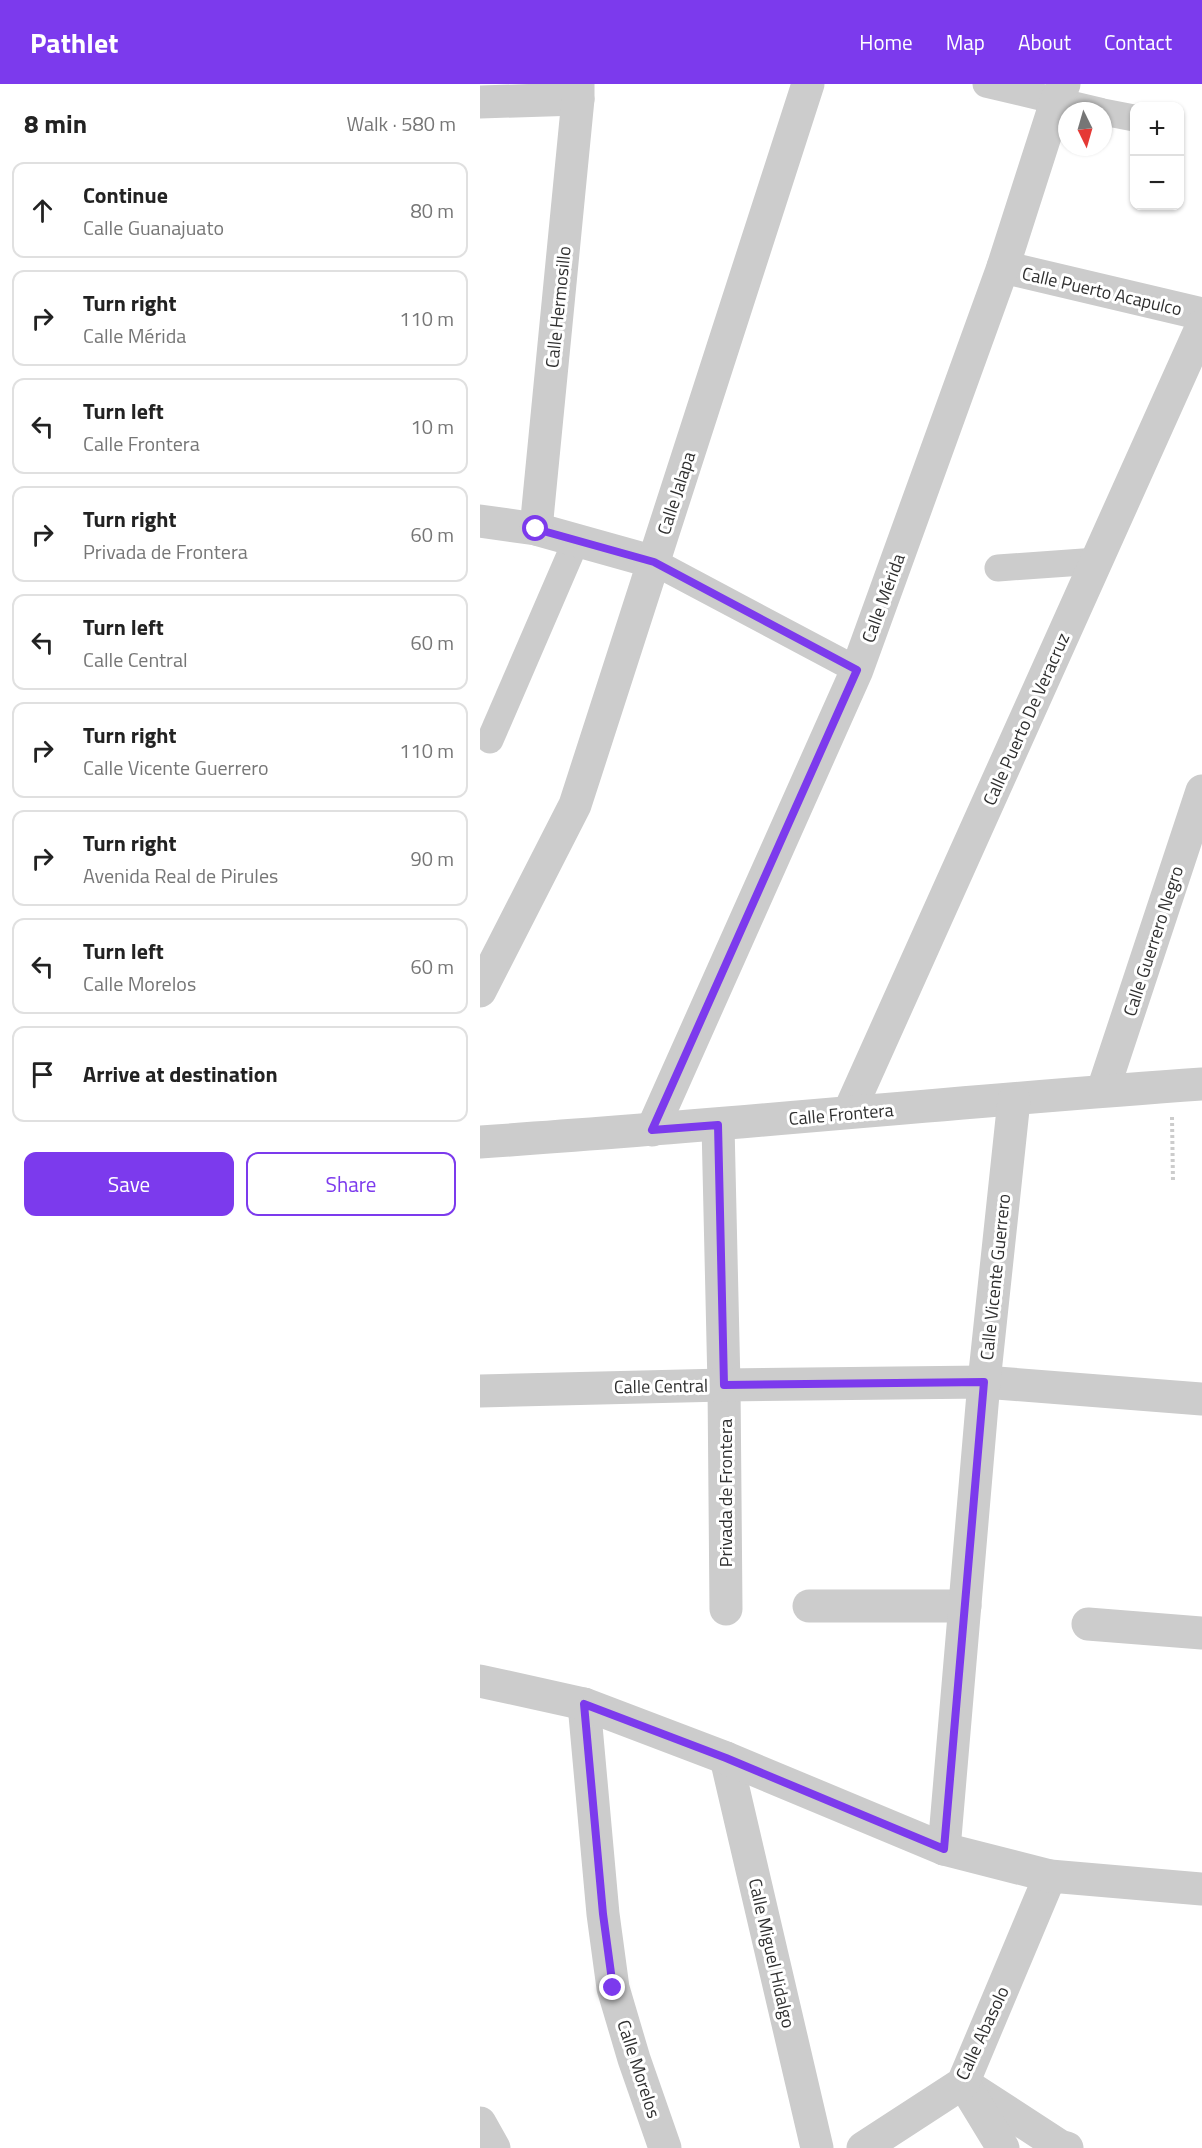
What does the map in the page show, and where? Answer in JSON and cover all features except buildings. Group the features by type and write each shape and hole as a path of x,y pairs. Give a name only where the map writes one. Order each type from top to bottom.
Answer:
{"street":[{"name":"Calle Jalapa","path":"480,991 575,805 808,84"},
{"path":"986,84 1060,93 1080,102"},
{"path":"480,102 578,92"},
{"name":"Calle Hermosillo","path":"536,529 578,92"},
{"name":"Calle Mérida","path":"652,1130 857,670 1003,267 1060,93"},
{"path":"1112,113 1130,117"},
{"name":"Calle Puerto Acapulco","path":"1003,267 1202,314"},
{"name":"Calle Puerto De Veracruz","path":"849,1112 1202,326"},
{"path":"480,521 536,529 654,562 857,670"},
{"path":"490,740 576,541"},
{"path":"998,567 1097,561"},
{"name":"Calle Guerrero Negro","path":"1103,1090 1202,791"},
{"name":"Calle Frontera","path":"480,1142 718,1125 849,1112 1014,1100 1103,1090 1187,1085"},
{"name":"Calle Vicente Guerrero","path":"944,1849 984,1382 1014,1100"},
{"name":"Privada de Frontera","path":"718,1125 726,1609"},
{"name":"Calle Central","path":"480,1391 984,1382 1202,1399"},
{"path":"809,1606 965,1606"},
{"path":"1088,1624 1202,1633"},
{"path":"480,1681 584,1704 726,1758 944,1849 1050,1876 1202,1884"},
{"name":"Calle Morelos","path":"584,1704 603,1914 613,1988 634,2059 665,2148"},
{"name":"Calle Miguel Hidalgo","path":"726,1758 817,2148"},
{"name":"Calle Abasolo","path":"864,2148 963,2083 1050,1876"},
{"path":"963,2083 1003,2148"},
{"path":"963,2083 1060,2146 1067,2148"},
{"path":"480,2123 494,2148"}],"path":[{"path":"1173,1182 1187,1085"}],"route":[{"path":"536,529 654,562 857,670 652,1130 718,1125 724,1385 984,1382 944,1849 726,1758 584,1704 603,1914 613,1988"}]}
